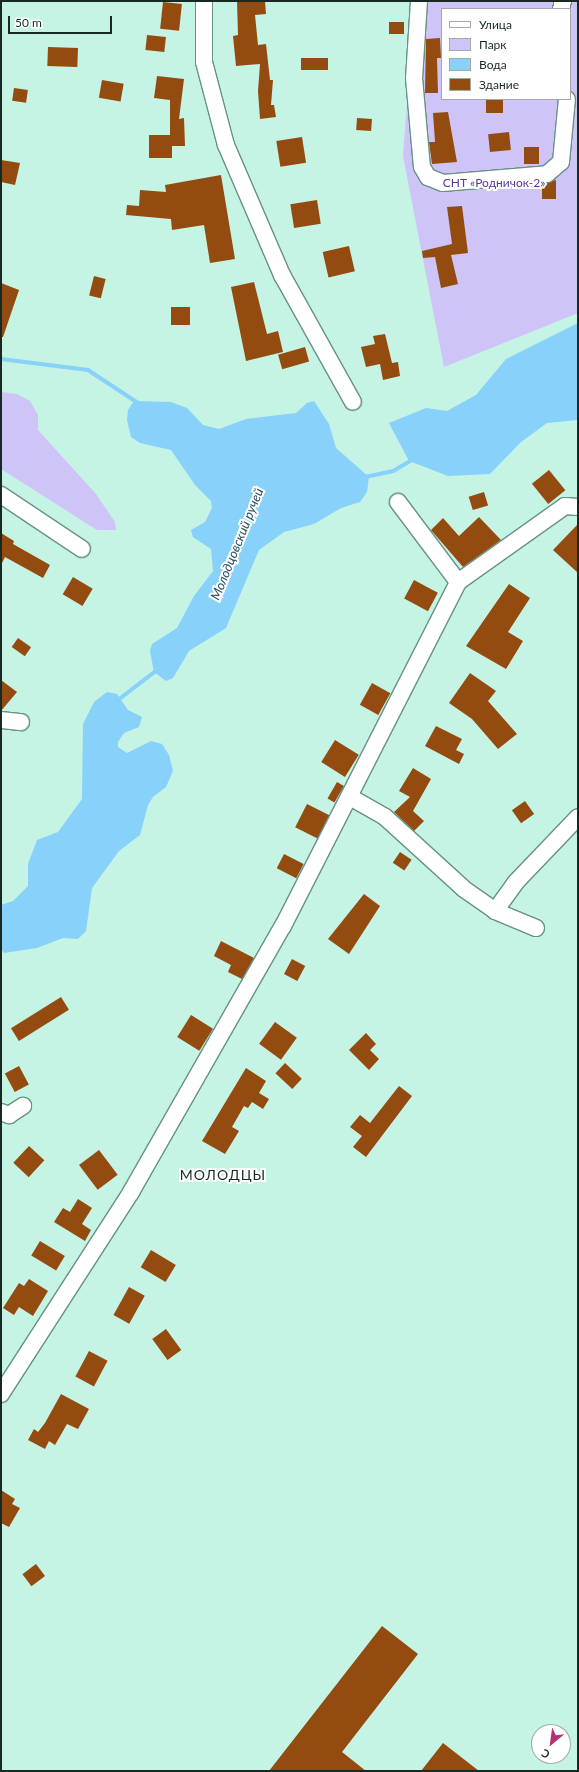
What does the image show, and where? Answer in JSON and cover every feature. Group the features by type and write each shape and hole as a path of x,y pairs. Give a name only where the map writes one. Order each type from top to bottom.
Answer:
{"street":[{"path":"204,1 204,62 226,146 282,275 353,402"},
{"path":"419,1 414,78 422,166 428,177 444,183 547,174 561,162 567,100"},
{"path":"1,495 82,549"},
{"path":"398,502 458,582"},
{"path":"1,1394 131,1192 283,926 350,797 458,582 565,506 578,507"},
{"path":"1,720 20,722"},
{"path":"350,797 385,817 464,889 495,911 536,928"},
{"path":"495,911 515,883 578,817"},
{"path":"1,1112 9,1115 23,1106"}],"green space":[{"name":"СНТ «Родничок-2»","path":"415,1 578,1 578,313 444,367 403,156"},
{"path":"1,392 17,394 30,401 38,415 38,430 96,494 115,522 116,530 97,530 1,469"}],"water":[{"path":"578,323 578,420 547,423 521,442 490,474 448,476 409,461 389,423 426,408 447,411 476,395 506,359"},
{"path":"134,401 171,402 187,408 203,425 219,429 246,419 296,413 307,403 314,401 329,424 336,448 369,477 367,492 360,502 341,508 314,524 284,532 259,550 226,628 189,651 173,678 166,681 154,672 150,651 152,644 177,628 194,596 213,571 211,549 193,537 191,530 205,522 212,508 211,501 195,485 171,450 140,443 131,437 127,420 128,410"},
{"path":"107,692 117,694 128,710 142,717 139,727 124,733 118,742 118,747 127,753 151,741 162,744 169,755 173,771 166,787 153,797 148,805 140,835 119,851 92,888 86,931 78,939 63,938 37,948 4,953 1,949 1,905 13,901 28,886 28,864 37,840 58,832 82,799 83,724 94,702"}],"building":[{"path":"237,1 265,1 266,14 255,15 258,45 266,44 270,80 273,80 271,105 274,105 276,117 260,119 258,91 260,64 236,66 233,36 238,35"},
{"path":"163,2 182,4 179,31 160,29"},
{"path":"389,22 404,22 404,34 389,34"},
{"path":"147,35 166,37 164,52 145,50"},
{"path":"440,38 441,58 437,58 438,93 425,93 426,39"},
{"path":"48,47 78,48 77,67 47,66"},
{"path":"301,58 328,58 328,70 301,70"},
{"path":"157,76 184,79 179,119 184,118 185,146 172,146 172,158 149,158 149,135 170,135 170,100 154,98"},
{"path":"102,80 124,84 121,102 99,98"},
{"path":"14,88 28,90 26,103 12,101"},
{"path":"486,100 503,100 503,113 486,113"},
{"path":"448,112 457,162 432,164 429,142 435,142 433,113"},
{"path":"357,118 372,119 371,131 356,130"},
{"path":"509,132 511,150 490,152 488,134"},
{"path":"302,137 306,163 280,167 276,141"},
{"path":"524,147 539,147 539,164 524,164"},
{"path":"1,160 20,163 15,185 1,182"},
{"path":"221,175 235,259 210,263 204,225 172,230 171,219 126,215 127,205 139,206 140,190 166,192 165,185"},
{"path":"556,180 556,199 542,199 542,184"},
{"path":"317,200 321,224 294,228 290,204"},
{"path":"462,206 468,253 451,255 458,284 441,288 435,257 423,258 422,251 452,244 447,207"},
{"path":"349,246 355,271 329,277 323,252"},
{"path":"94,276 106,279 101,298 89,295"},
{"path":"254,282 267,334 278,331 283,352 246,361 231,287"},
{"path":"1,283 19,290 3,337 1,337"},
{"path":"171,307 190,307 190,325 171,325"},
{"path":"385,334 392,363 398,362 400,376 383,380 380,364 366,367 361,347 375,344 373,336"},
{"path":"305,347 309,361 282,369 278,355"},
{"path":"549,470 565,490 548,504 532,484"},
{"path":"484,492 488,505 473,510 469,497"},
{"path":"479,517 501,540 463,567 431,530 443,518 459,536"},
{"path":"578,524 578,573 553,550"},
{"path":"1,533 14,541 13,544 50,565 43,578 5,557 1,565"},
{"path":"73,577 93,589 82,606 63,594"},
{"path":"414,580 438,593 428,611 404,599"},
{"path":"509,584 530,598 508,632 523,641 506,669 466,646"},
{"path":"18,638 31,647 25,656 12,647"},
{"path":"470,673 496,691 488,701 517,734 498,749 472,719 449,703"},
{"path":"1,680 17,692 1,711"},
{"path":"372,683 390,693 378,715 360,705"},
{"path":"436,726 462,739 456,750 464,754 459,764 425,746"},
{"path":"335,740 359,755 345,777 321,762"},
{"path":"413,768 431,779 413,811 424,821 414,831 394,812 410,797 399,791"},
{"path":"337,782 344,786 334,802 328,798"},
{"path":"525,801 534,814 521,823 512,810"},
{"path":"307,804 329,815 317,839 295,827"},
{"path":"400,852 412,860 404,871 393,863"},
{"path":"284,854 304,864 296,878 277,868"},
{"path":"364,894 380,906 349,954 328,939"},
{"path":"221,941 254,958 242,979 228,972 231,965 214,956"},
{"path":"292,959 305,966 297,981 284,974"},
{"path":"61,997 69,1010 19,1041 11,1028"},
{"path":"191,1015 213,1029 199,1051 177,1037"},
{"path":"275,1022 297,1038 281,1060 259,1044"},
{"path":"366,1033 376,1044 370,1050 379,1059 369,1070 349,1050"},
{"path":"285,1063 302,1079 292,1089 275,1073"},
{"path":"19,1066 29,1085 15,1092 5,1074"},
{"path":"246,1068 266,1081 259,1093 269,1099 263,1109 252,1102 248,1108 244,1106 232,1127 239,1131 225,1154 202,1141"},
{"path":"399,1086 412,1096 366,1157 353,1147 362,1136 350,1127 360,1115 370,1123"},
{"path":"29,1146 44,1160 29,1177 13,1163"},
{"path":"99,1150 118,1175 98,1190 79,1165"},
{"path":"78,1199 92,1208 82,1224 91,1230 85,1241 54,1222 63,1208 70,1212"},
{"path":"40,1241 65,1256 56,1271 31,1256"},
{"path":"151,1250 176,1265 166,1282 141,1267"},
{"path":"29,1279 48,1291 33,1316 19,1307 14,1315 3,1308 19,1283 24,1286"},
{"path":"129,1287 145,1296 129,1324 113,1315"},
{"path":"166,1329 181,1350 168,1360 152,1339"},
{"path":"89,1351 108,1361 94,1386 75,1377"},
{"path":"61,1394 89,1409 78,1429 67,1424 55,1445 49,1441 45,1449 28,1440 34,1429 38,1432 45,1423"},
{"path":"1,1490 15,1499 12,1504 20,1508 9,1527 1,1523"},
{"path":"36,1564 45,1576 31,1586 22,1574"},
{"path":"382,1626 418,1654 342,1752 366,1771 269,1771"},
{"path":"443,1743 479,1771 421,1771"}],"waterway":[{"path":"1,359 88,370 138,403"},
{"name":"Молодцовский ручей","path":"365,477 393,471 412,460"},
{"name":"Молодцовский ручей","path":"118,700 157,670"}],"district":[{"name":"МОЛОДЦЫ","path":"223,1175"}]}
